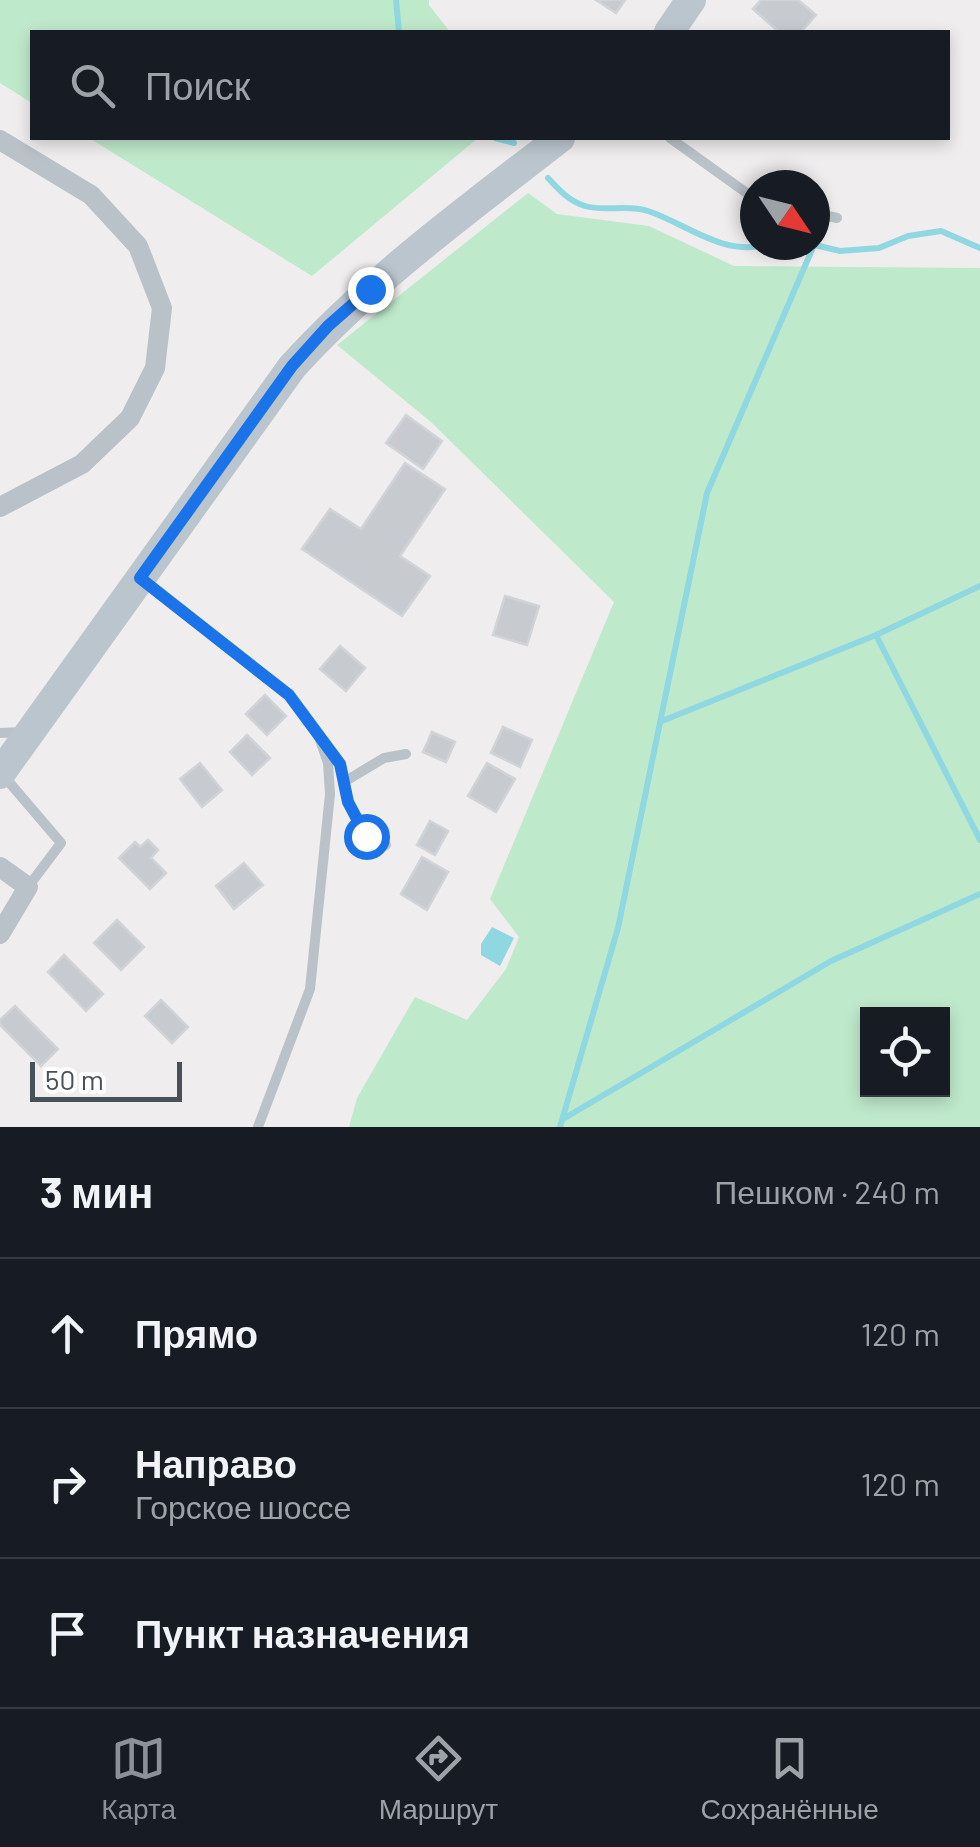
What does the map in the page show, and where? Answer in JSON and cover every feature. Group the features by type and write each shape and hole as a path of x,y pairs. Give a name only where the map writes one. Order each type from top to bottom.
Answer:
{"main road":[{"path":"670,30 692,0"},
{"path":"1,773 292,366 328,326 451,221 557,140"}],"street":[{"path":"0,140 91,195 138,246 162,308 155,368 130,418 82,464 0,507"},
{"path":"0,868 28,887 0,934"}],"lane":[{"path":"673,140 740,188"},
{"path":"830,216 837,218"},
{"path":"140,578 289,695 340,764 348,802 366,836 386,846"},
{"path":"0,733 15,735 32,728"},
{"path":"258,1127 310,989 330,794 328,763 318,734"},
{"path":"344,782 384,758 406,754"},
{"path":"1,773 61,843 28,887"}],"green space":[{"path":"0,0 429,0 448,30 30,30 30,102 0,83"},
{"path":"92,140 476,140 312,276"},
{"path":"528,193 557,214 649,226 734,266 980,268 980,1127 349,1127 357,1098 415,997 467,1020 506,969 519,937 490,899 614,602 431,422 337,345"}],"water":[{"path":"492,927 514,938 500,966 481,955 481,944"}],"building":[{"path":"596,0 625,0 616,13"},
{"path":"761,0 798,0 816,15 803,30 777,30 753,9"},
{"path":"406,415 442,441 423,469 386,443"},
{"path":"405,463 445,489 400,556 430,576 402,616 302,549 330,509 361,529"},
{"path":"505,596 539,606 527,645 493,635"},
{"path":"340,646 365,668 346,691 320,669"},
{"path":"265,695 286,716 267,735 246,714"},
{"path":"503,727 532,740 520,767 491,753"},
{"path":"432,732 455,742 446,762 423,752"},
{"path":"247,735 270,758 252,775 230,752"},
{"path":"200,763 222,790 202,807 180,779"},
{"path":"487,763 515,779 496,812 468,796"},
{"path":"430,821 448,831 435,855 417,845"},
{"path":"148,840 158,850 151,858 166,873 150,889 119,858 135,842 140,847"},
{"path":"422,857 448,872 427,910 401,894"},
{"path":"244,863 263,885 234,909 216,886"},
{"path":"117,920 144,947 121,970 94,943"},
{"path":"64,955 103,994 86,1011 48,972"},
{"path":"161,1000 188,1027 172,1043 145,1016"},
{"path":"15,1006 58,1049 41,1066 0,1025 0,1020"}],"waterway":[{"path":"396,0 399,30"},
{"path":"503,140 514,143"},
{"path":"548,178 569,198 585,206 640,209 720,243 740,246"},
{"path":"830,249 879,248 908,236 941,231 980,248"},
{"path":"560,1127 618,928 707,493 808,260"},
{"path":"662,721 876,635 980,586"},
{"path":"876,635 980,840"},
{"path":"563,1119 831,961 980,894"}],"route":[{"path":"366,836 348,802 340,764 289,695 140,578 292,366 328,326 370,289"}]}
